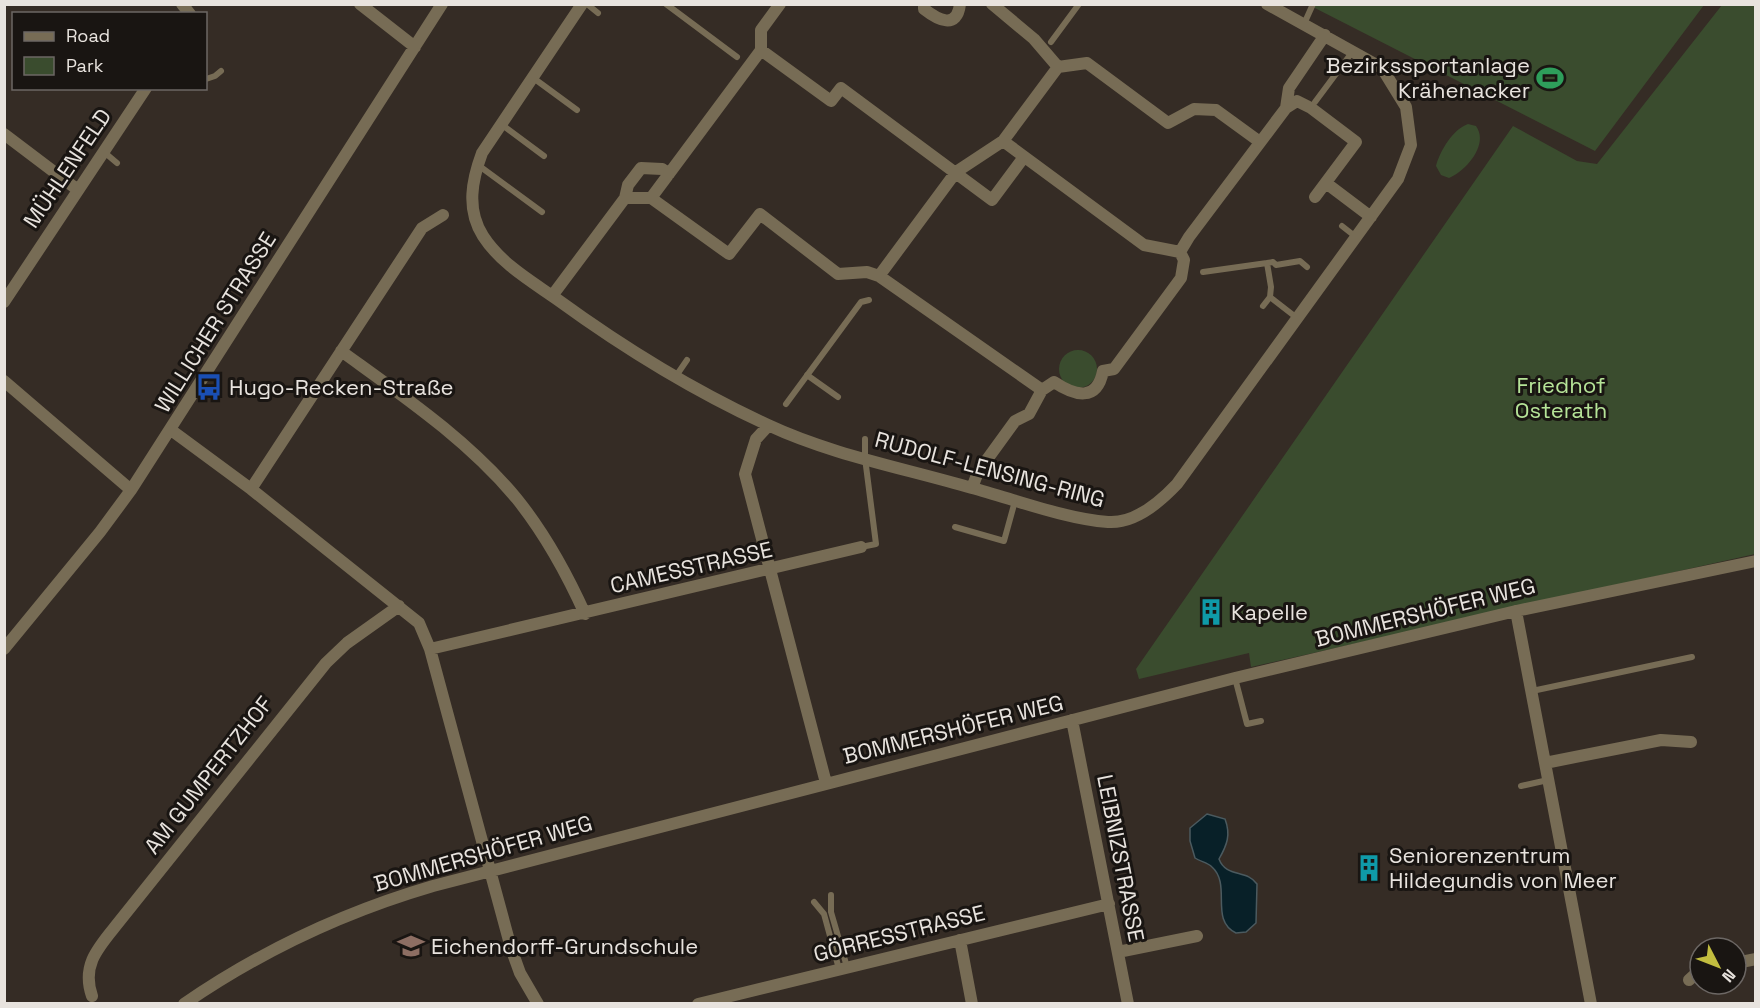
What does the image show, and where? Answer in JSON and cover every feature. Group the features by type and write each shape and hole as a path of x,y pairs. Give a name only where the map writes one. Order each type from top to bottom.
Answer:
{"street":[{"path":"360,4 415,47"},
{"name":"WILLICHER STRASSE","path":"4,649 100,532 131,490 442,4"},
{"name":"RUDOLF-LENSING-RING","path":"584,4 532,77 482,153 477,165 472,192 473,210 482,234 500,258 627,350 768,426 865,458 1015,500 1108,522 1136,516 1163,499 1357,238 1398,179 1411,145 1406,107 1396,87 1382,68 1268,4"},
{"path":"651,198 761,50 761,30 780,4"},
{"path":"924,4 924,9 944,22 951,21 956,16 960,4"},
{"path":"992,4 1052,54 1087,63 1168,123 1194,109 1216,110 1260,142"},
{"path":"1286,108 1289,88 1325,35"},
{"path":"761,50 831,101 841,88 992,200 1024,157"},
{"path":"879,276 956,172 1003,141 1052,54"},
{"name":"MÜHLENFELD","path":"4,302 104,152 140,91"},
{"path":"1180,252 1286,108 1297,101 1311,108 1356,142 1316,197"},
{"path":"4,134 78,190"},
{"path":"1003,141 1144,245 1180,252"},
{"path":"552,296 625,198 628,185 641,168 662,169 669,174"},
{"path":"1326,183 1371,217"},
{"path":"625,198 651,198 729,254 760,214 838,274 867,272 879,276 1042,390"},
{"path":"250,489 422,228 443,215"},
{"path":"972,488 978,472 1015,421 1029,414 1042,390 1054,382 1069,392 1081,394 1093,390 1101,379 1103,370 1114,369 1181,278 1184,260 1180,252"},
{"path":"341,351 365,365 458,439 517,499 544,537 585,614"},
{"path":"4,381 131,490"},
{"path":"768,426 756,438 745,474 768,570 826,783"},
{"path":"171,430 250,489 418,623 430,650 520,973 538,1004"},
{"name":"CAMESSTRASSE","path":"430,650 861,548"},
{"name":"BOMMERSHÖFER WEG","path":"184,1004 250,963 318,928 404,895 1235,678 1516,612 1755,561"},
{"name":"AM GUMPERTZHOF","path":"92,996 88,977 93,954 319,670 347,643 399,606"},
{"path":"1516,612 1591,1004"},
{"name":"LEIBNIZSTRASSE","path":"1072,720 1128,1004"},
{"path":"1545,763 1661,740 1692,742"},
{"name":"GÖRRESSTRASSE","path":"698,1004 1109,904"},
{"path":"1118,952 1197,936"},
{"path":"960,940 972,1004"}],"lane":[{"path":"584,4 598,13"},
{"path":"666,4 737,57"},
{"path":"1052,54 1079,4"},
{"path":"1304,24 1313,4"},
{"path":"1315,102 1353,50"},
{"path":"207,79 221,71"},
{"path":"532,77 578,110"},
{"path":"501,124 544,156"},
{"path":"104,152 117,163"},
{"path":"477,165 542,212"},
{"path":"1342,226 1357,238"},
{"path":"1203,272 1273,262 1276,265 1300,261 1307,267"},
{"path":"1263,306 1269,297 1271,287 1267,263"},
{"path":"1269,297 1297,318"},
{"path":"786,404 861,302 869,300"},
{"path":"676,376 687,360"},
{"path":"807,375 838,397"},
{"path":"865,439 865,458"},
{"name":"CAMESSTRASSE","path":"861,548 876,544 865,458"},
{"path":"955,527 1004,541 1015,500"},
{"path":"1531,691 1692,657"},
{"path":"1235,678 1246,724 1261,721"},
{"path":"1521,786 1548,780"},
{"path":"831,895 831,912 843,968"},
{"path":"814,902 824,914 843,968"}],"green space":[{"name":"Bezirkssportanlage Krähenacker","path":"1309,5 1704,5 1595,151"},
{"name":"Friedhof Osterath","path":"1722,5 1755,5 1755,554 1251,667 1249,653 1139,679 1136,669 1513,126 1577,161 1597,164"},
{"path":"1468,124 1476,126 1479,133 1480,141 1474,156 1456,174 1449,178 1441,175 1436,166 1444,147 1457,131"},
{"path":"1078,350 1091,356 1097,369 1091,382 1078,388 1065,382 1059,369 1065,356"}],"water":[{"path":"1207,814 1225,819 1227,825 1227,840 1219,859 1222,865 1226,869 1248,876 1257,884 1256,923 1246,932 1236,933 1228,927 1222,911 1218,874 1210,865 1195,858 1190,841 1190,828"}],"place":[{"name":"Bezirkssportanlage Krähenacker","path":"1550,78"},
{"name":"Hugo-Recken-Straße","path":"209,387"},
{"name":"Kapelle","path":"1211,612"},
{"name":"Seniorenzentrum Hildegundis von Meer","path":"1369,868"},
{"name":"Eichendorff-Grundschule","path":"411,946"}]}
